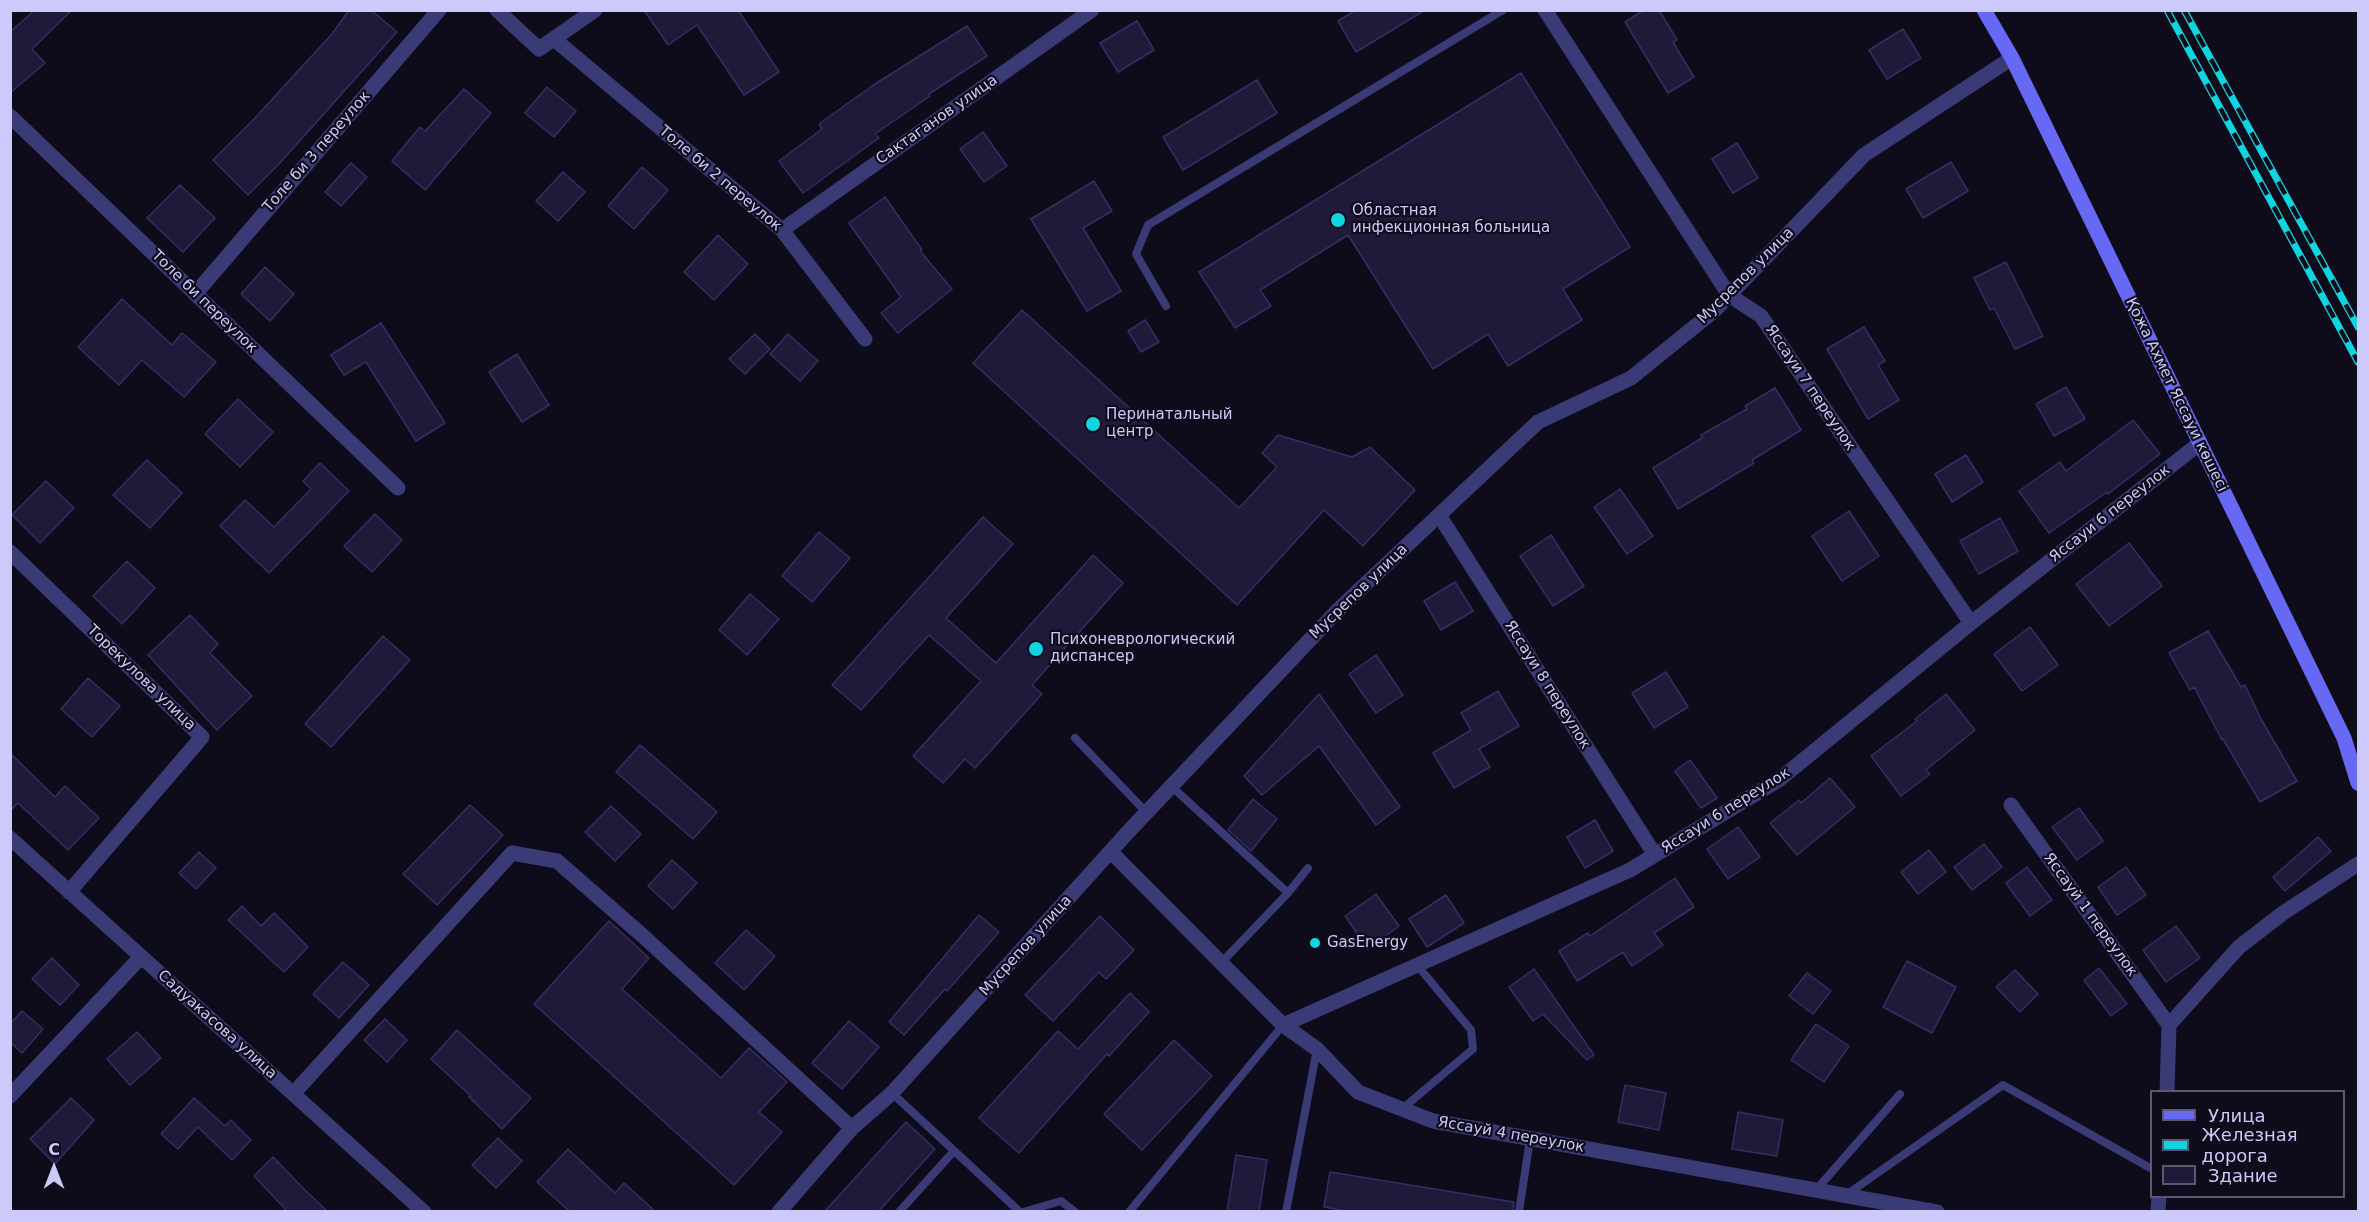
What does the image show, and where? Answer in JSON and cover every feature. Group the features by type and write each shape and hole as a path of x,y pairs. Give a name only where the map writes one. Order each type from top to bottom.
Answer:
{"street":[{"name":"Толе би 3 переулок","path":"195,294 439,10"},
{"path":"497,10 539,49 595,10"},
{"name":"Сактаганов улица","path":"782,230 1092,10"},
{"name":"Яссауи 7 переулок","path":"1545,10 1729,295 1761,316 1971,623"},
{"name":"Қожа Ахмет Яссауи көшесі","path":"1984,10 2012,58 2344,738 2358,783"},
{"name":"Толе би 2 переулок","path":"554,39 782,230 865,339"},
{"name":"Мусрепов улица","path":"779,1212 852,1128 892,1093 1146,812 1339,609 1538,422 1631,378 1714,311 1864,155 2012,58"},
{"name":"Толе би переулок","path":"10,116 398,488"},
{"name":"Яссауи 6 переулок","path":"1283,1025 1630,870 1780,779 1971,623 2200,443"},
{"name":"Яссауи 8 переулок","path":"1439,515 1655,855"},
{"name":"Торекулова улица","path":"10,552 202,737 69,892"},
{"name":"Яссауй 1 переулок","path":"2011,805 2169,1025"},
{"name":"Садуакасова улица","path":"10,837 424,1212"},
{"name":"Яссауй 4 переулок","path":"1111,852 1283,1025 1317,1048 1359,1092 1433,1121 1937,1212"},
{"path":"293,1094 512,853 557,861 643,936 852,1128"},
{"path":"2167,1090 2169,1025 2239,948 2283,913 2358,864"},
{"path":"10,1096 141,957"}],"lane":[{"path":"1166,306 1136,254 1148,225 1503,10"},
{"path":"1075,738 1146,812"},
{"path":"1171,786 1288,893"},
{"path":"1221,963 1288,893 1308,868"},
{"path":"1402,1109 1473,1050 1471,1030 1418,965"},
{"path":"1129,1212 1283,1025"},
{"path":"1286,1212 1317,1048"},
{"path":"1845,1195 2003,1085 2150,1168"},
{"path":"892,1093 953,1152 1021,1212 1061,1201 1075,1212"},
{"path":"1816,1190 1900,1094"},
{"path":"1519,1212 1530,1139"},
{"path":"899,1212 953,1152"}],"building":[{"path":"35,10 72,10 32,49 45,63 10,93 10,32"},
{"path":"349,10 371,10 397,32 279,164 248,195 213,160 332,34"},
{"path":"644,10 738,10 779,72 744,95 697,25 668,45"},
{"path":"1356,10 1425,10 1356,52 1338,21"},
{"path":"1644,10 1659,10 1677,40 1673,42 1694,77 1668,93 1625,22"},
{"path":"1137,21 1154,50 1118,72 1100,43"},
{"path":"967,26 987,56 929,94 930,96 875,134 879,138 803,193 779,161 822,129 819,124 872,86"},
{"path":"1903,29 1921,58 1887,79 1869,50"},
{"name":"Областная инфекционная больница","path":"1521,73 1630,247 1563,289 1582,320 1508,366 1488,334 1433,369 1348,235 1260,290 1271,306 1235,328 1199,272"},
{"path":"1257,80 1277,113 1183,170 1163,137"},
{"path":"547,87 576,111 554,137 525,113"},
{"path":"464,89 491,113 425,190 392,161 420,127 425,131"},
{"path":"983,132 1007,166 984,182 960,149"},
{"path":"1737,143 1758,178 1733,193 1712,159"},
{"path":"1951,162 1968,191 1923,218 1906,189"},
{"path":"351,163 367,177 341,206 325,192"},
{"path":"642,167 668,190 634,229 608,206"},
{"path":"563,172 585,192 558,221 536,201"},
{"path":"1094,181 1112,211 1083,228 1121,291 1087,311 1031,219"},
{"path":"180,185 215,218 183,252 147,218"},
{"path":"885,197 922,250 920,251 952,289 898,333 881,313 901,297 849,223"},
{"path":"718,235 748,264 714,300 684,272"},
{"path":"2006,262 2043,336 2015,349 1994,308 1990,310 1974,278"},
{"path":"265,267 294,294 270,321 241,294"},
{"path":"122,299 172,345 182,333 216,362 184,397 142,360 119,385 78,347"},
{"name":"Перинатальный центр","path":"1022,310 1239,508 1277,467 1262,453 1278,435 1352,457 1370,447 1415,490 1363,546 1324,510 1237,605 973,363"},
{"path":"1145,320 1159,342 1141,352 1128,331"},
{"path":"381,323 445,423 416,441 366,362 344,375 331,355"},
{"path":"1864,327 1885,361 1878,365 1899,400 1868,419 1827,349"},
{"path":"755,334 770,349 745,374 729,359"},
{"path":"788,334 818,361 800,381 770,354"},
{"path":"517,354 549,405 522,422 489,372"},
{"path":"2066,387 2085,419 2054,436 2036,404"},
{"path":"1775,388 1801,430 1752,460 1754,463 1678,509 1653,468 1702,438 1701,435 1747,409 1745,406"},
{"path":"238,399 273,432 240,467 205,434"},
{"path":"2133,420 2160,454 2108,494 2107,492 2049,533 2019,491 2060,462 2066,471"},
{"path":"1966,455 1983,482 1952,502 1935,474"},
{"path":"147,460 182,493 150,528 113,495"},
{"path":"320,463 349,491 269,573 220,526 245,500 274,527 311,489 303,481"},
{"path":"46,481 74,508 40,543 12,515"},
{"path":"1620,489 1653,536 1627,554 1594,507"},
{"path":"1849,511 1879,556 1842,581 1812,536"},
{"path":"375,514 402,540 372,572 344,546"},
{"name":"Психоневрологический диспансер","path":"983,517 1013,544 946,618 996,663 1093,555 1123,583 1032,685 1042,694 975,768 965,759 943,783 913,756 981,681 929,635 861,710 832,685"},
{"path":"2000,518 2018,551 1979,574 1960,541"},
{"path":"819,532 850,558 812,602 782,576"},
{"path":"1551,535 1584,586 1553,606 1520,556"},
{"path":"2129,543 2162,586 2109,626 2076,584"},
{"path":"127,561 155,588 122,624 93,596"},
{"path":"1455,582 1473,611 1441,630 1424,601"},
{"path":"750,594 779,619 747,655 719,630"},
{"path":"190,615 218,644 210,653 252,696 217,730 148,655"},
{"path":"2030,627 2058,665 2022,691 1994,654"},
{"path":"2208,631 2241,687 2245,685 2261,719 2297,781 2260,802 2222,740 2194,687 2190,690 2169,653"},
{"path":"383,636 410,660 331,747 305,724"},
{"path":"1376,655 1403,695 1376,713 1349,674"},
{"path":"1666,672 1688,707 1654,728 1632,693"},
{"path":"88,678 120,706 92,737 61,709"},
{"path":"1498,691 1519,726 1479,749 1490,767 1454,788 1433,753 1471,730 1461,713"},
{"path":"1319,694 1400,807 1376,825 1319,746 1262,795 1244,776"},
{"path":"1946,694 1975,730 1926,770 1930,774 1901,796 1871,756 1917,721 1915,719"},
{"path":"640,745 717,812 693,839 616,772"},
{"path":"10,753 55,797 65,786 99,818 68,850 18,803 10,811"},
{"path":"1690,760 1717,798 1701,808 1675,771"},
{"path":"1830,778 1855,807 1797,855 1770,823 1799,800 1801,803"},
{"path":"1253,799 1277,819 1251,851 1228,830"},
{"path":"470,805 503,835 437,905 403,874"},
{"path":"611,806 641,834 615,861 585,832"},
{"path":"2079,808 2103,841 2077,860 2052,827"},
{"path":"1595,820 1613,851 1585,868 1567,837"},
{"path":"1738,827 1760,857 1728,879 1707,849"},
{"path":"2318,837 2331,851 2285,891 2273,877"},
{"path":"1984,844 2002,867 1972,890 1954,867"},
{"path":"1929,850 1946,872 1918,894 1901,872"},
{"path":"199,852 216,868 196,889 179,873"},
{"path":"672,860 697,883 673,909 648,886"},
{"path":"2027,867 2052,900 2030,916 2006,883"},
{"path":"2126,867 2146,895 2117,915 2098,887"},
{"path":"1675,878 1694,907 1654,933 1663,945 1632,966 1623,952 1577,981 1559,951 1588,933 1590,936"},
{"path":"1376,894 1399,926 1368,949 1345,916"},
{"path":"1446,895 1464,923 1427,947 1409,919"},
{"path":"242,906 261,926 274,913 308,947 284,972 228,920"},
{"path":"979,915 999,932 904,1035 889,1022"},
{"path":"1100,916 1134,950 1106,979 1099,972 1053,1021 1025,995"},
{"path":"609,921 649,958 622,989 721,1078 749,1048 787,1082 759,1112 782,1132 734,1185 534,1004"},
{"path":"2176,926 2200,958 2166,982 2143,950"},
{"path":"746,930 775,956 744,990 715,963"},
{"path":"52,958 79,985 60,1005 32,979"},
{"path":"1907,961 1956,987 1932,1033 1883,1007"},
{"path":"343,962 369,985 339,1018 313,994"},
{"path":"2099,968 2127,1004 2111,1016 2084,980"},
{"path":"1534,969 1594,1055 1587,1060 1543,1014 1533,1021 1509,987"},
{"path":"2015,970 2038,994 2020,1012 1996,987"},
{"path":"1807,973 1831,991 1813,1014 1789,996"},
{"path":"1130,993 1149,1012 1109,1056 1107,1054 1019,1153 979,1118 1058,1031 1078,1049"},
{"path":"22,1011 43,1029 22,1053 10,1042 10,1024"},
{"path":"385,1019 407,1040 387,1062 364,1040"},
{"path":"849,1021 879,1047 842,1089 812,1063"},
{"path":"1816,1024 1849,1046 1824,1082 1791,1060"},
{"path":"457,1030 531,1098 502,1129 431,1059"},
{"path":"137,1032 161,1058 130,1085 107,1059"},
{"path":"1174,1040 1212,1076 1142,1150 1104,1114"},
{"path":"1625,1085 1666,1093 1659,1130 1618,1122"},
{"path":"71,1098 94,1120 55,1164 30,1139"},
{"path":"194,1098 225,1126 231,1120 251,1140 232,1160 198,1127 178,1149 161,1134"},
{"path":"1738,1112 1783,1120 1777,1156 1732,1149"},
{"path":"906,1122 935,1149 878,1212 824,1212"},
{"path":"498,1138 522,1161 496,1188 472,1165"},
{"path":"568,1149 615,1193 624,1183 656,1212 570,1212 537,1182"},
{"path":"1236,1155 1267,1160 1259,1212 1227,1212"},
{"path":"273,1157 328,1212 288,1212 254,1176"},
{"path":"1330,1172 1514,1202 1513,1212 1350,1212 1324,1207"}],"railway":[{"path":"2167,10 2358,362"},
{"path":"2184,10 2358,327"}],"place":[{"name":"Областная инфекционная больница","path":"1338,220"},
{"name":"Перинатальный центр","path":"1093,424"},
{"name":"Психоневрологический диспансер","path":"1036,649"},
{"name":"GasEnergy","path":"1315,943"}]}
